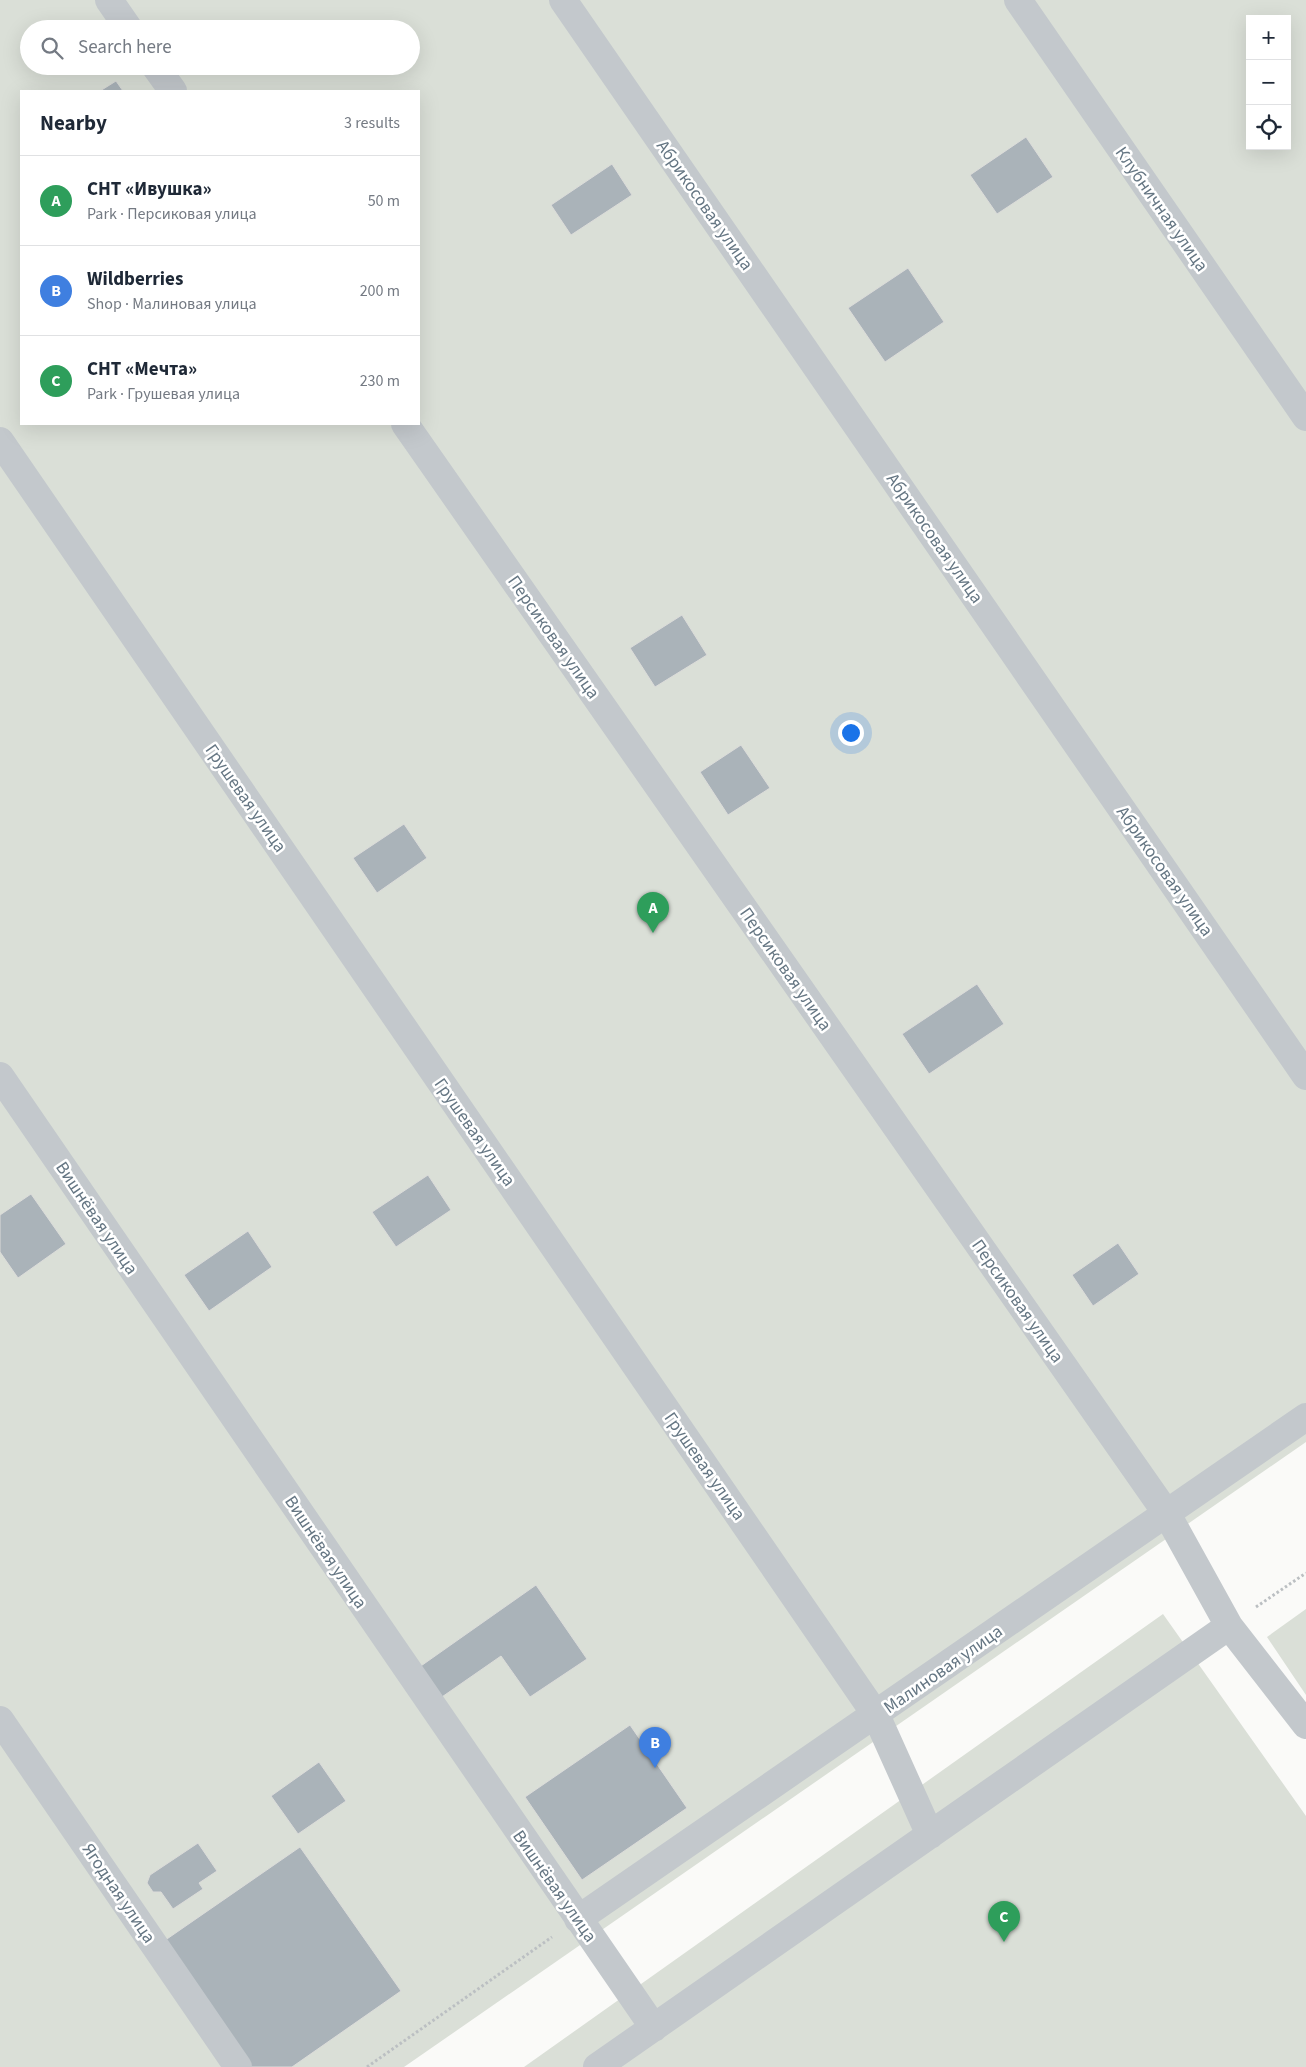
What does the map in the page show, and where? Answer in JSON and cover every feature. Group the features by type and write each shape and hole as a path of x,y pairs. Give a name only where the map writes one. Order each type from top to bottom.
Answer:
{"street":[{"path":"109,0 123,20"},
{"name":"Абрикосовая улица","path":"563,0 1306,1076"},
{"name":"Клубничная улица","path":"1018,0 1306,417"},
{"path":"161,75 172,90"},
{"name":"Персиковая улица","path":"406,425 1167,1514 1229,1626 1306,1725"},
{"name":"Грушевая улица","path":"0,441 876,1715 930,1835"},
{"name":"Вишнёвая улица","path":"0,1076 654,2028"},
{"name":"Малиновая улица","path":"578,1919 1306,1417"},
{"path":"597,2067 1229,1626"},
{"name":"Ягодная улица","path":"0,1720 238,2067"}],"path":[{"path":"1229,1626 1306,1573"},
{"path":"367,2067 578,1919"}],"shaded area":[{"path":"0,0 1306,0 1306,1442 404,2067 0,2067"},
{"path":"1306,1609 1306,1695 1267,1637"},
{"path":"1163,1614 1306,1816 1306,2067 524,2067"}],"building":[{"path":"116,81 122,90 102,90"},
{"path":"1026,137 1053,177 997,214 970,175"},
{"path":"612,164 632,195 571,235 551,205"},
{"path":"908,268 944,322 885,362 848,308"},
{"path":"682,615 707,655 655,687 630,648"},
{"path":"741,745 770,788 728,815 700,772"},
{"path":"404,824 427,858 377,893 353,858"},
{"path":"977,984 1004,1024 929,1074 902,1034"},
{"path":"428,1175 451,1210 396,1247 372,1212"},
{"path":"31,1194 66,1244 18,1278 0,1252 0,1215"},
{"path":"248,1231 272,1267 209,1311 184,1275"},
{"path":"1118,1243 1139,1274 1093,1306 1072,1275"},
{"path":"536,1585 587,1659 530,1697 501,1656 439,1699 418,1668"},
{"path":"630,1725 687,1808 582,1880 525,1797"},
{"path":"319,1762 346,1801 298,1834 271,1796"},
{"path":"198,1843 217,1871 199,1883 203,1889 173,1909 161,1892 153,1892 147,1883 150,1875"},
{"path":"300,1847 401,1991 292,2067 251,2067 164,1941"}],"place":[{"name":"СНТ «Ивушка»","path":"653,933"},
{"name":"Wildberries","path":"655,1768"},
{"name":"СНТ «Мечта»","path":"1004,1942"}]}
